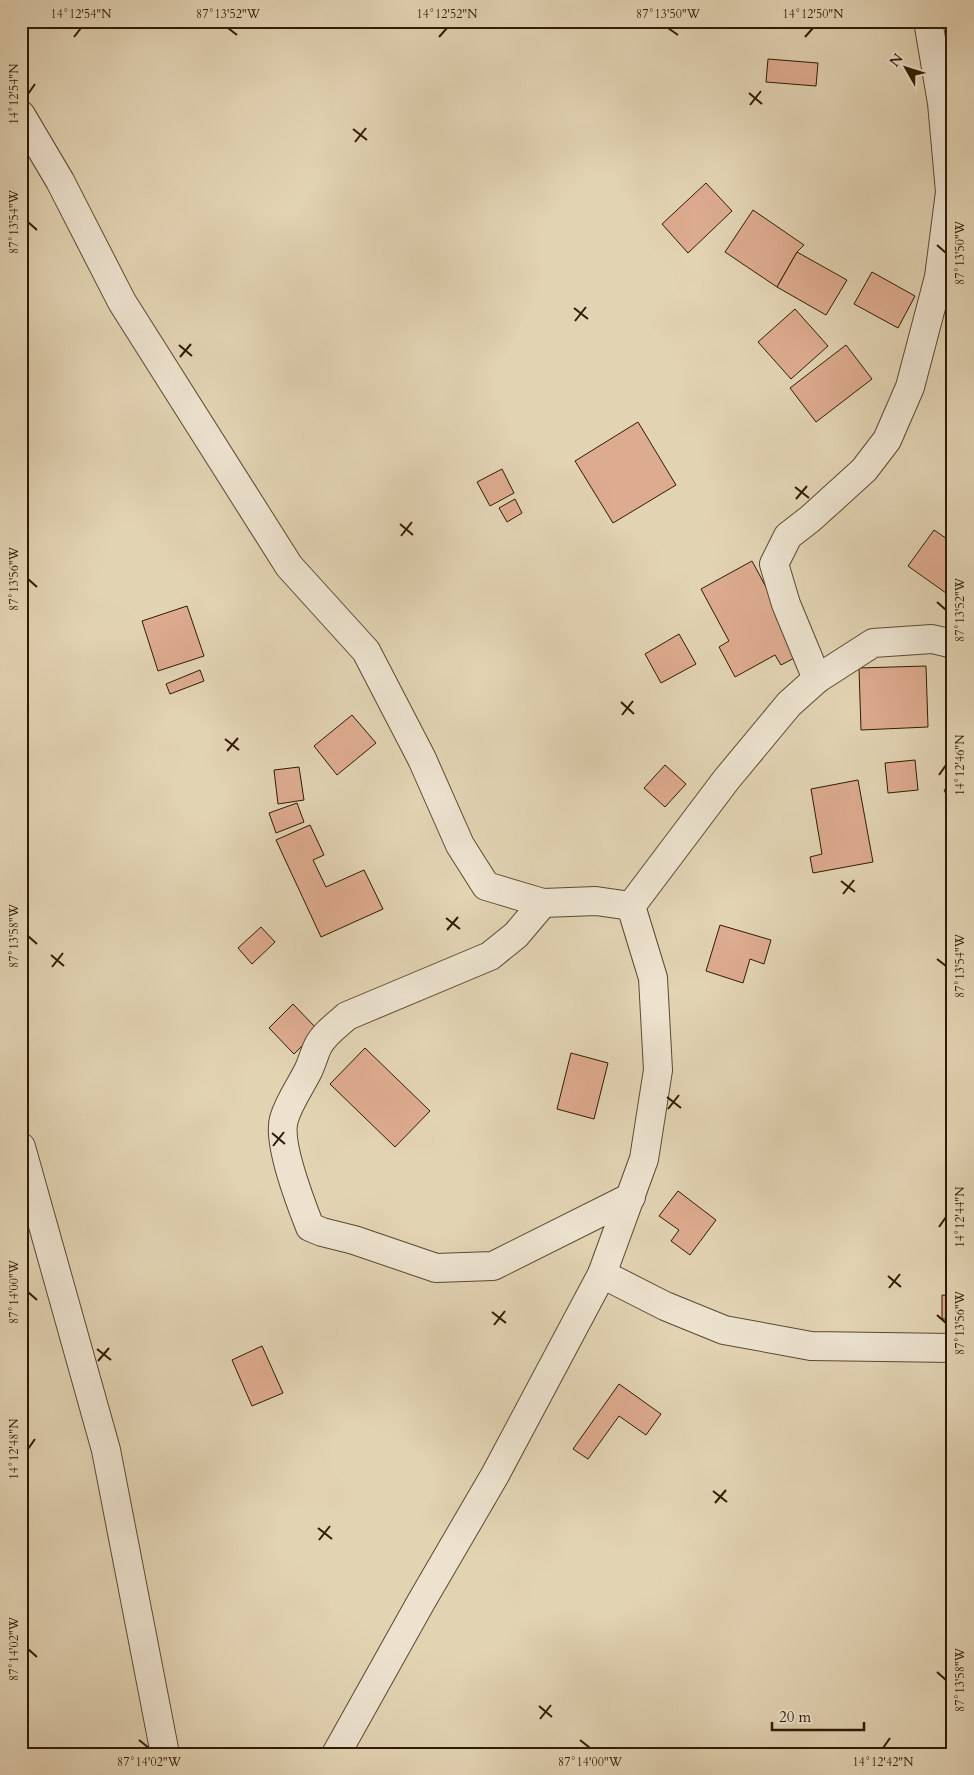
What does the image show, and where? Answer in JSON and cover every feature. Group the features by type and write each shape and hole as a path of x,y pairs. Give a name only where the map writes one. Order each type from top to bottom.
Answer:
{"street":[{"path":"817,678 786,604 774,564 788,536 810,519 864,470 887,440 910,387 939,277 950,192 942,103 928,21"},
{"path":"21,116 60,181 122,302 289,566 366,651 422,759 460,845 486,886 543,903 596,901 631,906"},
{"path":"631,906 726,780 789,704 817,678 873,644 932,639 953,644"},
{"path":"543,903 516,934 490,956 347,1016 328,1032 318,1045 309,1070 290,1104 283,1122 283,1139 296,1190 310,1226 322,1232 354,1240 436,1268 493,1266 630,1197"},
{"path":"336,1754 494,1474 602,1274 644,1159 658,1070 653,978 631,906"},
{"path":"21,1147 106,1450 165,1754"},
{"path":"602,1274 665,1306 724,1330 811,1346 953,1348"}],"building":[{"path":"768,59 818,63 816,86 766,82"},
{"path":"706,183 732,211 688,253 662,224"},
{"path":"753,210 804,245 797,252 777,287 725,252"},
{"path":"797,252 847,280 826,315 777,287"},
{"path":"872,272 915,296 898,328 854,304"},
{"path":"795,309 828,346 791,379 758,342"},
{"path":"846,345 872,379 816,422 790,388"},
{"path":"638,422 676,485 613,523 575,461"},
{"path":"502,469 514,493 490,506 477,482"},
{"path":"515,499 522,513 507,522 499,508"},
{"path":"934,530 953,543 953,598 908,566"},
{"path":"752,561 802,654 781,665 775,655 735,677 719,647 729,641 701,589"},
{"path":"187,606 204,656 158,671 142,621"},
{"path":"679,634 696,664 661,683 645,654"},
{"path":"926,666 928,727 861,730 859,668"},
{"path":"200,670 204,681 170,694 166,684"},
{"path":"352,715 376,743 337,775 314,746"},
{"path":"915,760 918,790 888,793 885,763"},
{"path":"665,765 686,784 665,807 644,788"},
{"path":"299,767 304,800 278,804 274,770"},
{"path":"858,780 873,862 813,873 810,857 822,854 811,789"},
{"path":"953,785 953,809 944,790"},
{"path":"297,803 304,822 276,833 269,813"},
{"path":"310,825 324,855 313,860 326,887 364,870 383,909 321,937 276,840"},
{"path":"720,925 771,940 764,964 750,959 743,983 706,971"},
{"path":"261,927 275,942 252,964 238,948"},
{"path":"293,1004 318,1030 294,1054 269,1028"},
{"path":"365,1048 430,1111 395,1147 330,1084"},
{"path":"571,1053 608,1063 594,1119 557,1109"},
{"path":"678,1191 716,1220 690,1255 671,1241 679,1230 659,1216"},
{"path":"942,1295 953,1296 953,1319 942,1319"},
{"path":"262,1346 283,1393 252,1406 232,1360"},
{"path":"619,1384 661,1414 646,1435 619,1416 588,1459 573,1449"}]}
